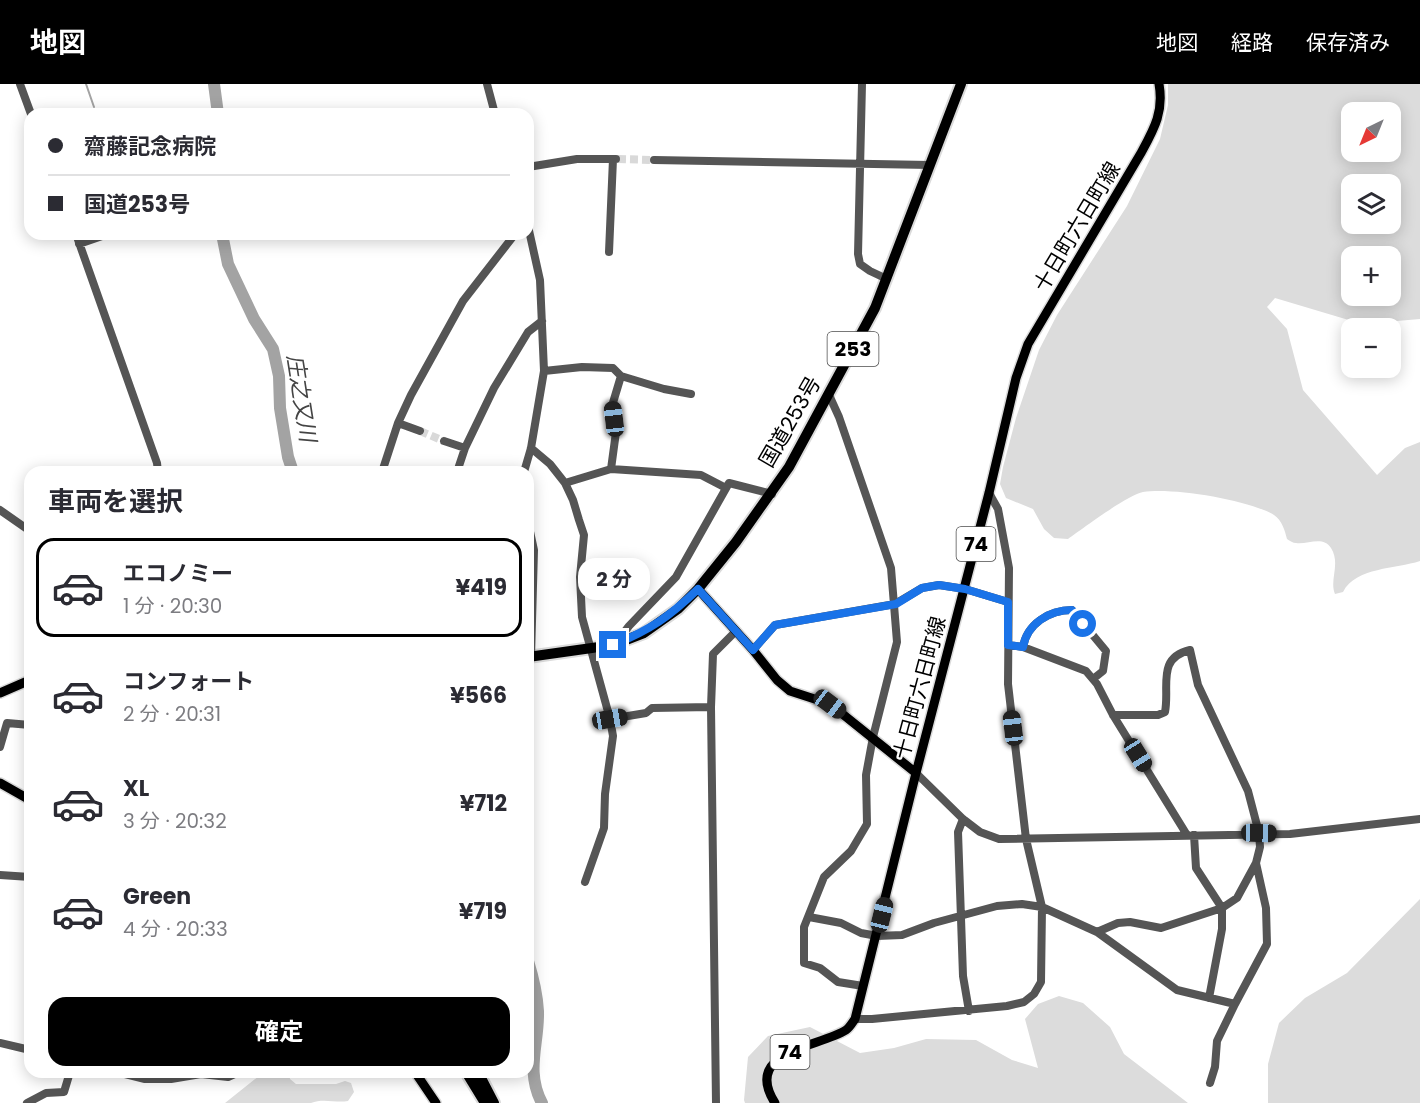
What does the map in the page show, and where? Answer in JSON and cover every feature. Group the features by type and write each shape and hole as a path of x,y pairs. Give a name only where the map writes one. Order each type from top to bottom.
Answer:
{"highway":[{"name":"国道253号","path":"534,656 613,645 652,627 678,609 698,589 736,542 789,467 861,336 887,279 960,84"},
{"path":"469,1078 484,1103"},
{"path":"481,1078 494,1103"}],"main road":[{"name":"十日町六日町線","path":"855,1019 916,772 965,589 1016,378 1028,344 1158,122 1161,95 1159,84"},
{"path":"698,589 777,680 790,691 830,704 916,772"},
{"path":"0,693 24,683"},
{"path":"0,783 24,797"},
{"name":"74","path":"775,1103 766,1085 767,1073 775,1063 788,1053 836,1035 848,1028 855,1019"},
{"path":"419,1078 436,1103"}],"street":[{"path":"20,84 29,108"},
{"path":"487,84 493,108"},
{"path":"862,84 859,164 860,264 887,279"},
{"path":"534,166 577,159 616,159 609,252"},
{"path":"654,160 930,165"},
{"path":"78,240 157,466"},
{"path":"79,244 91,240"},
{"path":"384,466 398,423 411,395 463,301 510,240"},
{"path":"526,466 544,371 540,280 531,240"},
{"path":"459,466 465,448 494,388 528,332 542,321"},
{"path":"544,371 582,367 613,368 621,376 664,389 691,394"},
{"path":"611,469 616,432 612,406 621,376"},
{"path":"829,395 839,417 891,568 896,604 897,642 873,737 866,775 867,824 851,851 824,877 804,927 804,963 820,968 838,982 863,986"},
{"path":"398,423 420,432"},
{"path":"444,441 465,448"},
{"path":"531,448 550,464 565,483 584,535 580,577 582,617 613,736 605,794 604,828 585,882"},
{"path":"565,483 611,469 701,475 726,488"},
{"path":"613,645 628,626 676,577 729,483 771,494"},
{"path":"855,1019 1007,1006 1024,1002 1034,994 1041,982 1042,907 1026,839 1008,684 1008,568 998,509 989,493"},
{"path":"0,510 24,527"},
{"path":"753,650 775,625 896,604 922,588 939,585 965,589 1008,602"},
{"path":"1023,647 1025,637 1047,615 1059,610 1072,610 1106,651 1103,671 1093,680"},
{"path":"716,1103 711,707 713,654 736,631"},
{"path":"1008,645 1023,647 1086,671 1191,835 1196,868 1222,908 1222,929 1209,998"},
{"path":"1097,932 1118,923 1130,922 1161,928 1222,908 1237,898 1256,863 1260,847 1259,833 1248,791 1198,685 1190,650 1181,652 1172,658 1167,671 1165,712 1158,715 1113,715"},
{"path":"610,719 646,713 652,708 711,707"},
{"path":"0,747 7,723 24,724"},
{"path":"916,772 963,819 980,831 999,839 1290,834 1420,819"},
{"path":"963,819 958,832 960,916 963,976 969,1011"},
{"path":"1210,1083 1215,1067 1217,1041 1267,944 1266,908 1256,863"},
{"path":"0,875 24,877"},
{"path":"809,917 841,923 861,933 877,936 902,935 997,906 1022,904 1042,907 1097,932 1177,990 1235,1004"},
{"path":"0,1043 24,1049"},
{"path":"27,1103 46,1093 64,1092 68,1078"},
{"path":"141,1078 177,1078"}],"shaded area":[{"path":"1168,84 1420,84 1420,319 1401,321 1401,318 1342,318 1275,298 1267,307 1287,329 1303,390 1377,475 1405,448 1420,442 1420,561 1367,573 1349,584 1343,592 1335,594 1333,583 1335,560 1328,544 1319,541 1292,542 1287,539 1277,517 1247,504 1191,493 1143,492 1117,505 1068,539 1054,538 1044,529 1033,509 1006,498 1000,484 1003,467 1016,418 1039,350 1057,315 1127,206 1160,139 1168,105"},
{"path":"1420,899 1420,1103 1268,1103 1268,1064 1279,1023 1305,998 1347,973"},
{"path":"1059,996 1083,1003 1110,1027 1124,1054 1188,1103 745,1103 748,1057 768,1036 810,1027 860,1053 894,1048 926,1039 976,1040 1012,1060 1038,1068 1025,1019 1038,1004"},
{"path":"256,1078 290,1078 296,1084 336,1084 345,1081 351,1083 354,1092 348,1101 225,1103"}],"waterway":[{"path":"86,84 94,107"},
{"name":"庄之又川","path":"214,84 217,108"},
{"name":"庄之又川","path":"223,240 228,264 254,319 273,349 279,376 280,408 291,466"},
{"name":"庄之又川","path":"534,986 538,1011 534,1057"},
{"name":"庄之又川","path":"534,1057 534,1069"},
{"name":"庄之又川","path":"534,1069 534,1078"},
{"name":"庄之又川","path":"534,1078 542,1103"}],"tunnel":[{"path":"618,159 654,160"},
{"path":"420,431 444,441"}],"route":[{"path":"613,645 644,633 678,609 698,589 753,650 775,625 896,604 922,588 939,585 965,589 1008,602 1008,645 1023,647 1025,637 1032,628 1047,615 1059,610 1072,610 1083,624"}]}
